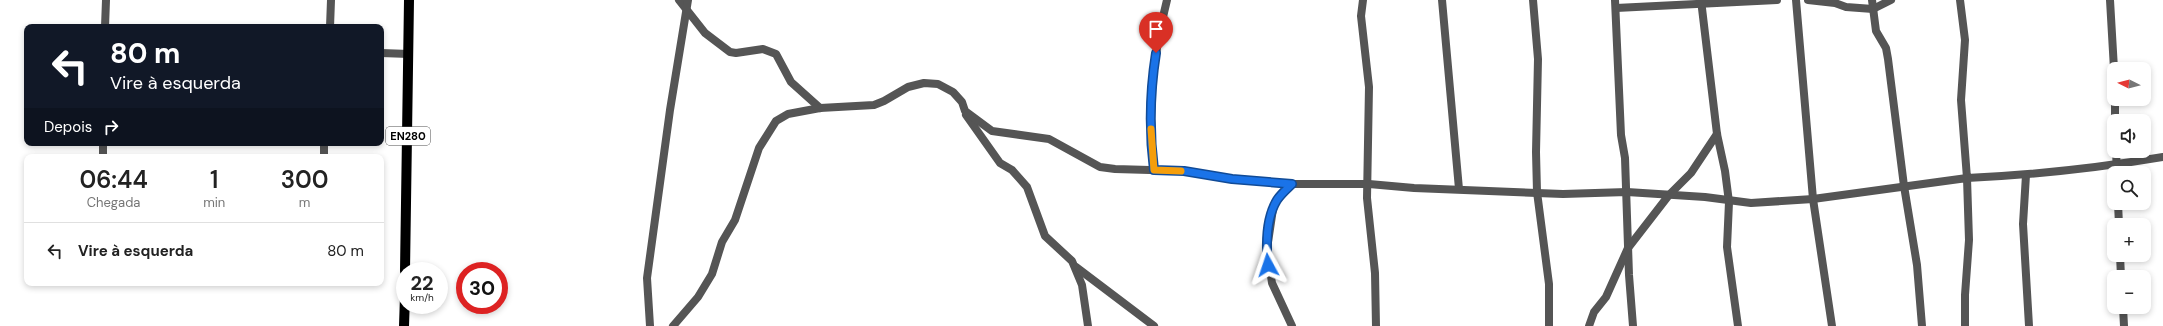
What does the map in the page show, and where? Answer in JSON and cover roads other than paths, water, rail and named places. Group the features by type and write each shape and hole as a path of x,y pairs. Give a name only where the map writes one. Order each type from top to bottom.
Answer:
{"main road":[{"name":"EN280","path":"406,262 409,0"},
{"path":"404,314 404,326"}],"street":[{"path":"105,24 106,0"},
{"path":"330,24 331,0"},
{"path":"679,0 705,33 730,52 736,53 763,49 776,54 791,82 820,108"},
{"path":"650,326 647,278 670,110 688,0"},
{"path":"1154,170 1151,137 1152,80 1167,0"},
{"path":"1363,0 1361,16 1369,87 1369,184 1367,198 1375,273 1376,326"},
{"path":"1442,0 1459,189"},
{"path":"1533,0 1538,59 1536,152 1537,192 1549,284 1549,326"},
{"path":"1634,326 1628,248 1625,158 1621,135 1616,4 1778,0"},
{"path":"1796,0 1813,199 1832,326"},
{"path":"1808,0 1835,3 1846,8 1873,9 1891,0"},
{"path":"1872,0 1876,31 1886,48 1888,60 1904,186 1917,265 1922,326"},
{"path":"1960,0 1965,40 1961,100 1967,178 1969,240 1965,295 1965,326"},
{"path":"2110,0 2114,62"},
{"path":"1701,2 1717,134 1725,171 1729,202 1727,247 1738,326"},
{"path":"384,53 409,54"},
{"path":"674,326 698,297 712,274 722,242 735,220 759,148 776,121 788,114 820,108 874,105 884,101 903,89 924,83 938,84 950,90 962,102 968,118 996,159 1012,170 1028,187 1045,236 1072,261 1076,268 1082,284 1088,326"},
{"path":"965,111 982,126 992,131 1048,139 1100,167 1184,171 1232,179 1292,184 1369,184 1414,188 1537,192 1627,192 1705,197 1729,202 1751,204 1813,199 1967,178 2107,170"},
{"path":"1589,326 1594,312 1606,297 1628,248 1669,195 1691,173 1717,134"},
{"path":"2128,166 2163,157"},
{"path":"2026,175 2023,224 2029,326"},
{"path":"1292,184 1277,200 1273,210 1267,249 1272,283 1292,326"},
{"path":"1076,268 1154,326"},
{"path":"2123,314 2124,326"}]}
